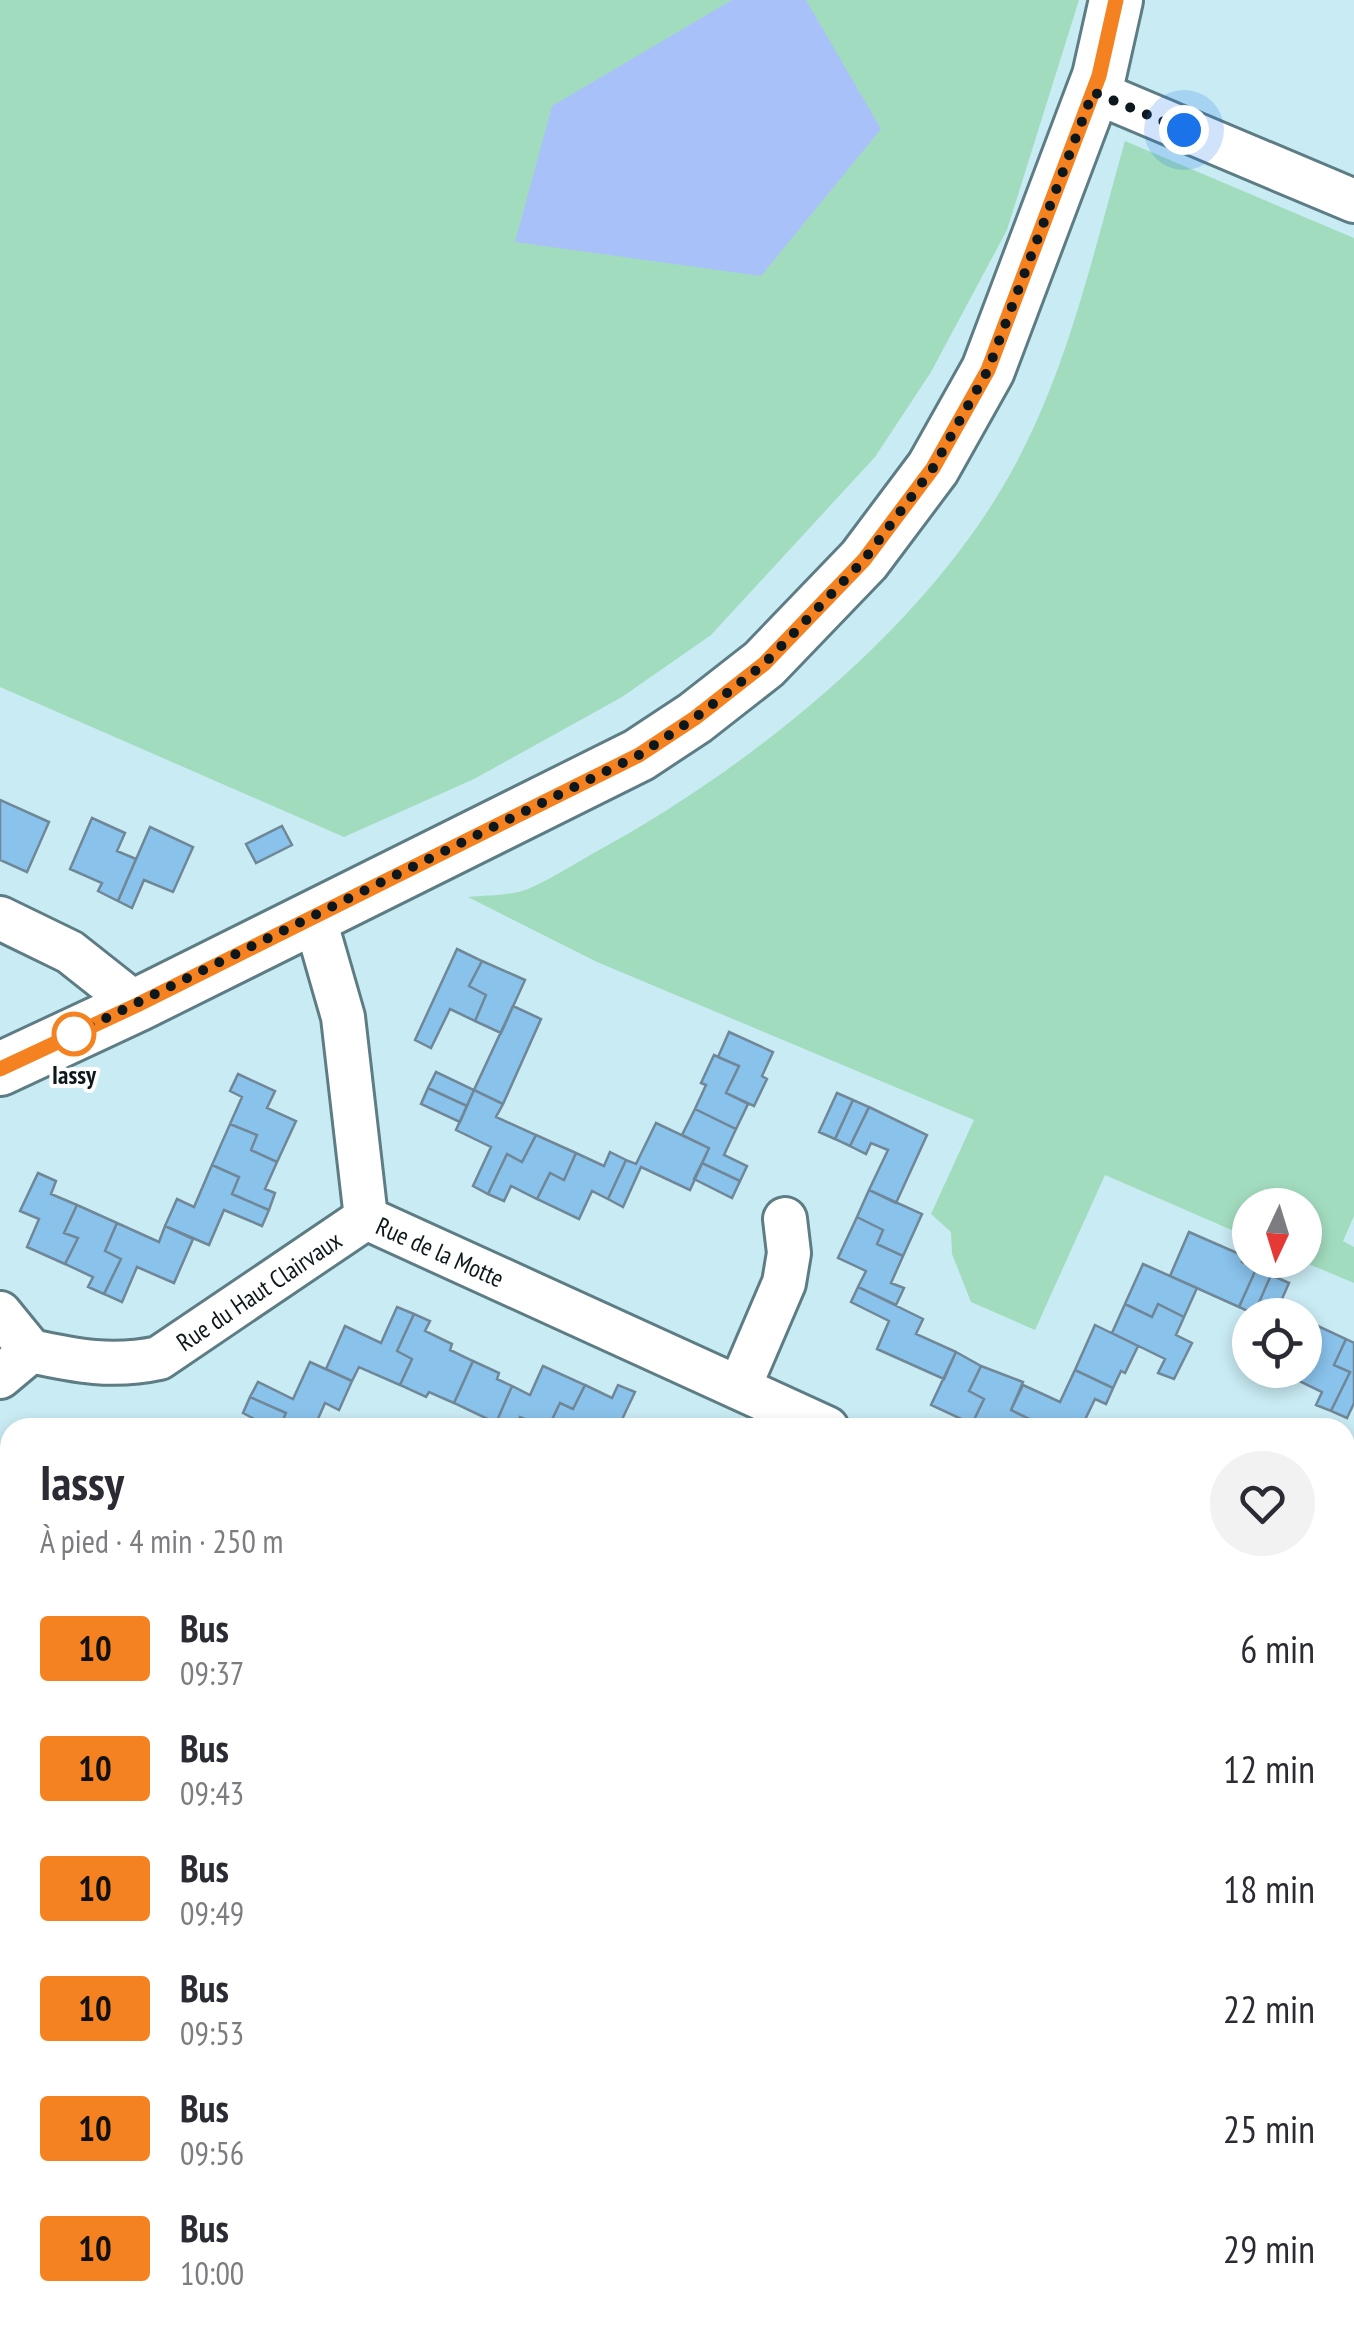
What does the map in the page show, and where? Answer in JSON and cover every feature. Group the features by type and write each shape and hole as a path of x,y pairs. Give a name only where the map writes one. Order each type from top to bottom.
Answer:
{"street":[{"path":"0,1069 639,755 764,664 864,560 933,468 988,370 1093,92 1116,0"},
{"path":"1093,92 1354,202"},
{"name":"Rue de la Motte","path":"314,916 344,1017 366,1218 754,1405 795,1418"},
{"path":"0,918 70,952 137,1005"},
{"name":"Rue du Haut Clairvaux","path":"0,1313 16,1364 65,1358 127,1365 159,1358 366,1218"},
{"path":"754,1405 789,1254 785,1219"}],"green space":[{"path":"0,0 1079,0 1007,230 931,372 875,457 711,635 622,697 474,779 344,837 0,687"},
{"path":"1125,141 1354,238 1354,1216 1343,1241 1354,1247 1354,1283 1322,1270 1322,1188 1232,1188 1232,1230 1105,1175 1035,1330 971,1302 952,1254 951,1232 931,1214 974,1120 597,962 468,897 528,889 658,815 774,735 882,639 931,587 1009,476 1047,397 1077,313"}],"water":[{"path":"732,0 806,0 881,129 761,276 515,242 552,106"}],"building":[{"path":"0,800 49,822 27,872 0,860"},
{"path":"92,818 125,833 117,851 136,859 118,901 98,891 102,883 70,869"},
{"path":"282,826 292,845 256,863 246,844"},
{"path":"150,827 193,847 173,892 144,880 132,908 118,901"},
{"path":"457,949 482,961 469,986 486,995 475,1021 450,1009 431,1048 415,1040"},
{"path":"482,961 525,980 501,1033 475,1021 486,995 469,986"},
{"path":"513,1006 541,1019 503,1104 474,1090"},
{"path":"729,1032 773,1052 762,1076 767,1079 754,1106 726,1093 739,1066 718,1057"},
{"path":"714,1055 739,1066 726,1093 748,1104 736,1129 695,1109"},
{"path":"436,1072 474,1090 467,1106 428,1088"},
{"path":"238,1074 275,1091 267,1108 296,1121 277,1162 251,1150 257,1135 230,1124 242,1097 230,1091"},
{"path":"428,1088 467,1106 460,1122 421,1104"},
{"path":"474,1090 503,1104 496,1117 536,1135 522,1162 507,1154 488,1194 473,1186 491,1147 456,1130"},
{"path":"837,1093 853,1100 835,1139 819,1132"},
{"path":"853,1100 869,1107 850,1146 835,1139"},
{"path":"869,1107 927,1135 896,1203 869,1190 888,1150 871,1143 866,1154 850,1146"},
{"path":"695,1109 736,1129 724,1155 747,1166 740,1181 702,1163 709,1148 682,1135"},
{"path":"656,1123 709,1148 690,1190 641,1167 623,1207 608,1199 626,1160 636,1164"},
{"path":"230,1124 257,1135 251,1150 277,1162 265,1189 275,1193 269,1210 232,1194 239,1177 212,1165"},
{"path":"536,1135 576,1153 564,1180 550,1173 537,1199 511,1186 504,1201 488,1194 507,1154 522,1162"},
{"path":"610,1152 626,1160 608,1199 592,1191 579,1219 537,1199 550,1173 564,1180 576,1153 604,1166"},
{"path":"702,1163 740,1181 732,1198 694,1179"},
{"path":"212,1165 239,1177 232,1194 269,1210 262,1226 224,1210 209,1245 165,1226 177,1199 194,1207"},
{"path":"38,1173 56,1181 51,1194 77,1205 64,1233 78,1238 65,1264 27,1247 39,1219 20,1211"},
{"path":"869,1190 922,1214 903,1256 877,1244 883,1230 857,1217"},
{"path":"77,1205 117,1223 105,1251 121,1259 104,1294 88,1287 93,1277 65,1264 78,1238 64,1233"},
{"path":"857,1217 883,1230 877,1244 903,1256 891,1283 904,1288 896,1305 858,1287 866,1271 838,1258"},
{"path":"117,1223 159,1242 165,1226 193,1239 174,1283 137,1267 122,1302 104,1294 121,1259 105,1251"},
{"path":"1189,1232 1232,1251 1232,1278 1252,1278 1243,1298 1232,1298 1232,1304 1170,1276"},
{"path":"1143,1264 1197,1288 1184,1317 1158,1304 1152,1317 1125,1304"},
{"path":"1252,1278 1270,1278 1261,1298 1243,1298"},
{"path":"1270,1278 1289,1283 1282,1298 1261,1298"},
{"path":"858,1287 923,1319 916,1334 956,1352 944,1379 877,1349 889,1321 851,1302"},
{"path":"1125,1304 1152,1317 1158,1304 1184,1317 1176,1335 1192,1343 1174,1379 1158,1373 1165,1359 1112,1333"},
{"path":"397,1307 414,1314 397,1351 412,1359 400,1385 359,1367 352,1381 326,1369 345,1326 381,1343"},
{"path":"414,1314 430,1321 425,1331 452,1344 450,1350 473,1361 454,1403 429,1392 426,1397 400,1385 412,1359 397,1351"},
{"path":"1095,1325 1138,1346 1113,1388 1075,1370"},
{"path":"1322,1328 1346,1339 1334,1365 1350,1372 1331,1411 1316,1405 1322,1392 1314,1388 1322,1388"},
{"path":"1346,1339 1354,1343 1354,1403 1347,1418 1331,1411 1350,1372 1334,1365"},
{"path":"956,1352 981,1366 969,1391 984,1399 975,1418 959,1418 931,1405"},
{"path":"473,1361 499,1373 497,1379 512,1386 498,1418 486,1418 454,1403"},
{"path":"310,1362 352,1381 339,1410 325,1403 318,1418 284,1418 286,1413 250,1397 258,1382 293,1399"},
{"path":"543,1366 585,1385 573,1409 560,1403 553,1418 498,1418 512,1386 530,1395"},
{"path":"981,1366 1023,1382 1011,1410 1027,1418 975,1418 984,1399 969,1391"},
{"path":"1075,1370 1113,1388 1106,1404 1095,1399 1086,1418 1027,1418 1011,1410 1023,1385 1060,1402"},
{"path":"585,1385 612,1398 618,1385 635,1392 623,1418 553,1418 560,1403 573,1409"},
{"path":"250,1397 286,1413 284,1418 252,1418 243,1413"}],"bus line":[{"name":"10","path":"0,1069 639,755 695,718 764,664 864,560 933,468 988,370 1099,76 1116,0"}],"place":[{"name":"Iassy","path":"74,1034"}],"route":[{"path":"74,1034 639,755 695,718 764,664 864,560 933,468 988,370 1093,92 1184,130"}]}
